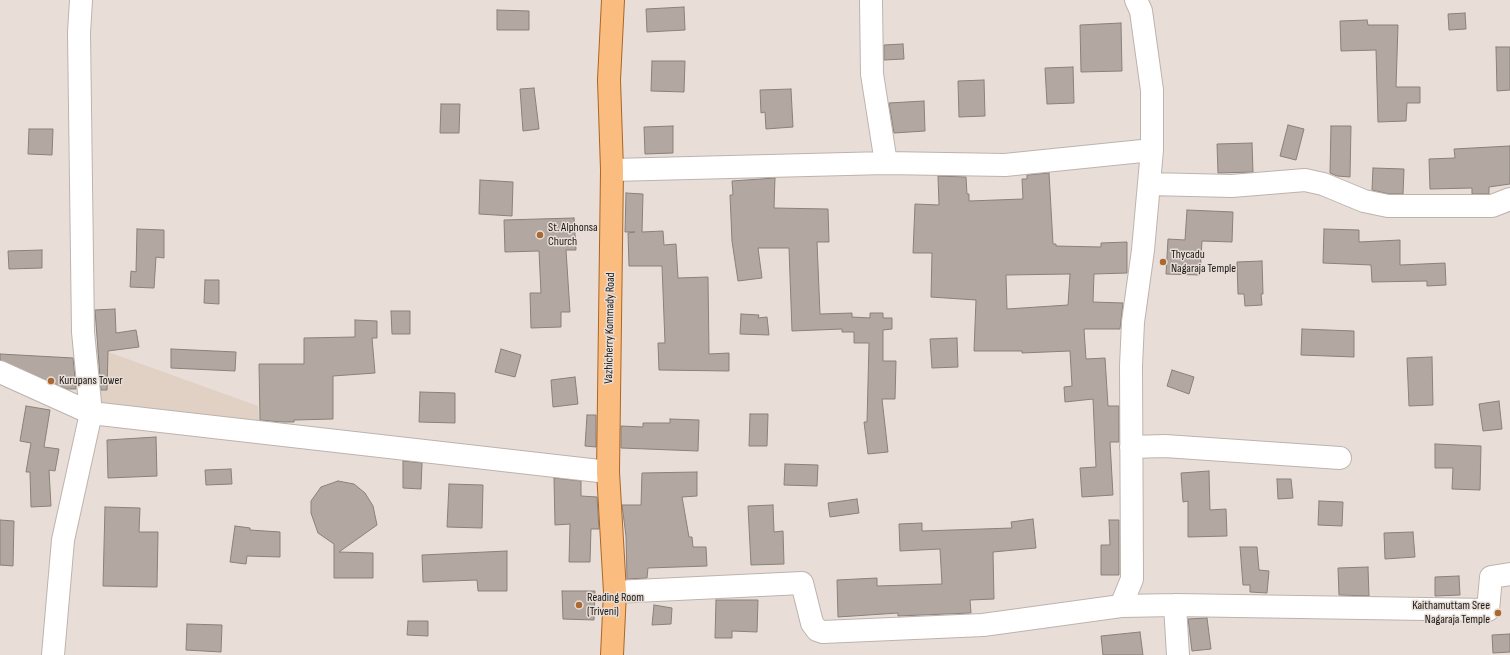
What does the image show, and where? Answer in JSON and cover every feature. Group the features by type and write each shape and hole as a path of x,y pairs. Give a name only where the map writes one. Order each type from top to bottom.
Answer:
{"main road":[{"name":"Vazhicherry Kommady Road","path":"612,655 615,592 608,472 612,170 609,80 613,0"}],"street":[{"path":"53,655 63,540 91,413 83,332 79,33 81,0"},
{"path":"871,0 872,74 886,163"},
{"path":"1121,606 1132,579 1130,411 1133,322 1143,250 1152,150 1152,90 1141,11 1136,0"},
{"path":"612,170 886,163 1005,165 1152,150"},
{"path":"1149,184 1232,186 1305,180 1323,184 1364,201 1388,206 1492,206 1510,199"},
{"path":"0,372 91,413 608,472"},
{"path":"1131,447 1165,446 1340,458"},
{"path":"615,592 802,583 812,623 817,630 823,632 982,624 1121,606 1175,605 1488,610 1491,577 1510,574"},
{"path":"1175,605 1178,655"}],"shaded area":[{"path":"86,344 258,406 260,434 94,418"}],"building":[{"path":"684,7 685,30 647,32 646,9"},
{"path":"497,10 529,11 529,30 497,30"},
{"path":"1465,13 1466,29 1449,30 1448,14"},
{"path":"1367,20 1368,25 1398,25 1396,87 1420,87 1420,103 1407,103 1406,121 1378,122 1376,50 1341,51 1340,21"},
{"path":"1121,23 1122,71 1081,72 1080,25"},
{"path":"903,44 904,59 884,60 884,45"},
{"path":"1496,47 1510,47 1510,90 1497,91"},
{"path":"652,61 685,61 684,92 651,91"},
{"path":"1073,67 1074,103 1047,104 1045,68"},
{"path":"984,80 985,116 959,117 958,81"},
{"path":"534,88 539,129 523,131 520,89"},
{"path":"791,89 793,127 766,129 765,112 761,113 760,90"},
{"path":"924,101 925,131 894,133 889,103"},
{"path":"441,104 460,104 459,133 440,133"},
{"path":"1288,125 1304,129 1296,160 1280,156"},
{"path":"673,126 673,153 645,154 644,127"},
{"path":"1331,126 1351,126 1350,177 1337,176 1330,173"},
{"path":"29,129 53,129 52,155 28,154"},
{"path":"1252,143 1253,172 1218,173 1217,144"},
{"path":"1510,146 1510,184 1489,187 1489,194 1472,194 1472,188 1430,189 1429,159 1455,158 1454,149"},
{"path":"1373,168 1404,169 1403,194 1389,194 1372,190"},
{"path":"1049,173 1053,244 1056,244 1056,246 1101,247 1101,243 1127,242 1127,273 1094,274 1093,302 1123,303 1120,329 1084,329 1086,359 1105,358 1108,406 1119,406 1119,442 1110,442 1113,495 1082,497 1080,468 1096,467 1093,399 1065,402 1064,387 1072,386 1070,351 1022,353 1022,351 974,351 976,300 931,297 932,253 913,253 915,204 939,205 938,176 966,177 969,201 1023,199 1022,179 1027,179 1027,175","holes":["1070,274 1068,305 1007,309 1006,275"]},
{"path":"775,178 774,208 828,209 829,242 817,242 820,314 852,313 852,317 870,318 870,313 883,313 883,318 892,318 892,329 883,330 883,361 896,361 895,399 882,399 888,452 868,454 864,422 867,422 869,343 854,343 854,332 842,332 842,329 792,331 789,248 758,248 762,278 738,281 732,241 730,195 733,195 732,181"},
{"path":"480,180 513,182 512,216 479,214"},
{"path":"626,193 643,194 642,232 663,231 664,245 676,244 678,278 708,277 709,354 729,353 729,371 659,370 658,343 665,343 662,266 629,266 628,233 635,232 625,232"},
{"path":"1187,210 1233,212 1232,242 1202,241 1200,275 1166,274 1168,239 1185,240"},
{"path":"574,218 576,250 566,250 570,312 561,312 561,327 531,328 530,293 541,293 539,251 505,252 504,220"},
{"path":"137,229 164,230 164,258 156,257 154,288 130,287 131,271 136,272"},
{"path":"1324,229 1359,230 1359,242 1400,240 1400,265 1445,263 1446,285 1427,286 1427,281 1372,282 1371,265 1323,263"},
{"path":"42,250 42,268 9,269 8,251"},
{"path":"1262,261 1262,305 1245,306 1244,294 1238,294 1237,262"},
{"path":"205,280 219,280 219,304 204,303"},
{"path":"115,309 116,333 136,330 139,347 108,351 107,390 101,390 95,310"},
{"path":"391,311 410,311 410,334 392,334"},
{"path":"741,314 759,315 758,318 767,317 769,335 740,334"},
{"path":"355,320 377,321 377,338 372,338 375,373 333,376 333,419 294,420 294,422 260,420 259,364 304,364 304,338 355,337"},
{"path":"1302,329 1354,331 1354,357 1301,355"},
{"path":"957,338 958,367 932,368 930,339"},
{"path":"171,349 236,352 235,371 171,368"},
{"path":"501,349 521,355 515,377 495,372"},
{"name":"Kurupans Tower","path":"0,354 73,358 76,389 67,389 0,360"},
{"path":"1432,357 1433,405 1409,406 1407,358"},
{"path":"1172,370 1194,377 1189,394 1167,386"},
{"path":"575,377 578,404 553,407 551,380"},
{"path":"420,392 455,393 455,423 419,422"},
{"path":"1499,401 1502,429 1483,431 1479,404"},
{"path":"26,406 50,410 44,447 59,449 55,471 49,470 51,506 31,507 30,472 26,472 31,443 20,441"},
{"path":"750,414 768,414 767,446 749,446"},
{"path":"587,415 596,415 596,447 585,446"},
{"path":"670,419 699,420 698,451 621,448 621,426 643,427 643,423 670,423"},
{"path":"156,437 157,476 108,478 107,440"},
{"path":"1435,444 1481,446 1480,490 1452,489 1453,468 1435,468"},
{"path":"403,461 422,463 421,489 403,488"},
{"path":"785,464 818,465 817,486 784,485"},
{"path":"231,469 232,484 206,485 205,470"},
{"path":"1209,471 1210,510 1226,509 1227,536 1188,537 1188,501 1183,502 1181,473"},
{"path":"697,472 697,496 682,497 689,537 692,537 693,547 706,547 707,566 648,568 647,578 627,579 626,536 622,505 641,505 642,473"},
{"path":"554,478 581,481 581,496 597,497 599,529 591,529 590,562 569,562 570,524 555,525"},
{"path":"1277,479 1291,479 1293,498 1278,499"},
{"path":"338,481 354,484 365,493 373,506 377,525 339,552 373,553 373,578 334,578 334,544 318,533 311,513 311,501 321,487"},
{"path":"449,484 483,485 482,528 447,527"},
{"path":"857,499 859,513 830,517 828,503"},
{"path":"1319,501 1343,502 1342,526 1318,525"},
{"path":"773,505 774,532 783,531 784,564 751,565 748,506"},
{"path":"105,507 140,508 139,532 158,532 157,587 103,586"},
{"path":"1033,519 1036,548 993,552 994,599 970,600 971,613 898,616 898,613 838,617 837,580 877,578 877,586 942,584 940,549 900,551 899,524 922,523 922,531 1012,528 1011,522"},
{"path":"0,520 14,521 13,566 0,565"},
{"path":"1109,520 1119,520 1119,575 1101,575 1101,545 1110,545"},
{"path":"235,526 250,528 250,530 280,532 280,557 247,556 246,564 230,562"},
{"path":"1413,532 1415,557 1385,559 1384,533"},
{"path":"1240,547 1257,547 1259,570 1269,571 1267,593 1250,592 1250,585 1243,585"},
{"path":"507,551 507,591 478,591 477,580 423,582 422,555"},
{"path":"1368,567 1369,596 1339,595 1338,568"},
{"path":"1459,576 1460,595 1435,596 1435,577"},
{"name":"Reading Room (Triveni)","path":"562,591 595,591 594,620 563,619"},
{"path":"716,600 758,600 757,632 732,631 732,638 715,638"},
{"path":"654,605 672,608 671,624 652,625"},
{"path":"1207,618 1211,649 1192,651 1188,619"},
{"path":"408,621 428,621 428,636 407,635"},
{"path":"187,624 222,625 221,652 186,650"},
{"path":"1140,632 1143,655 1103,655 1101,636"},
{"path":"1510,634 1510,652 1493,653 1492,635"}],"place":[{"name":"St. Alphonsa Church","path":"540,235"},
{"name":"Thycadu Nagaraja Temple","path":"1163,262"},
{"name":"Kurupans Tower","path":"51,381"},
{"name":"Reading Room (Triveni)","path":"579,605"},
{"name":"Kaithamuttam Sree Nagaraja Temple","path":"1498,613"}]}
